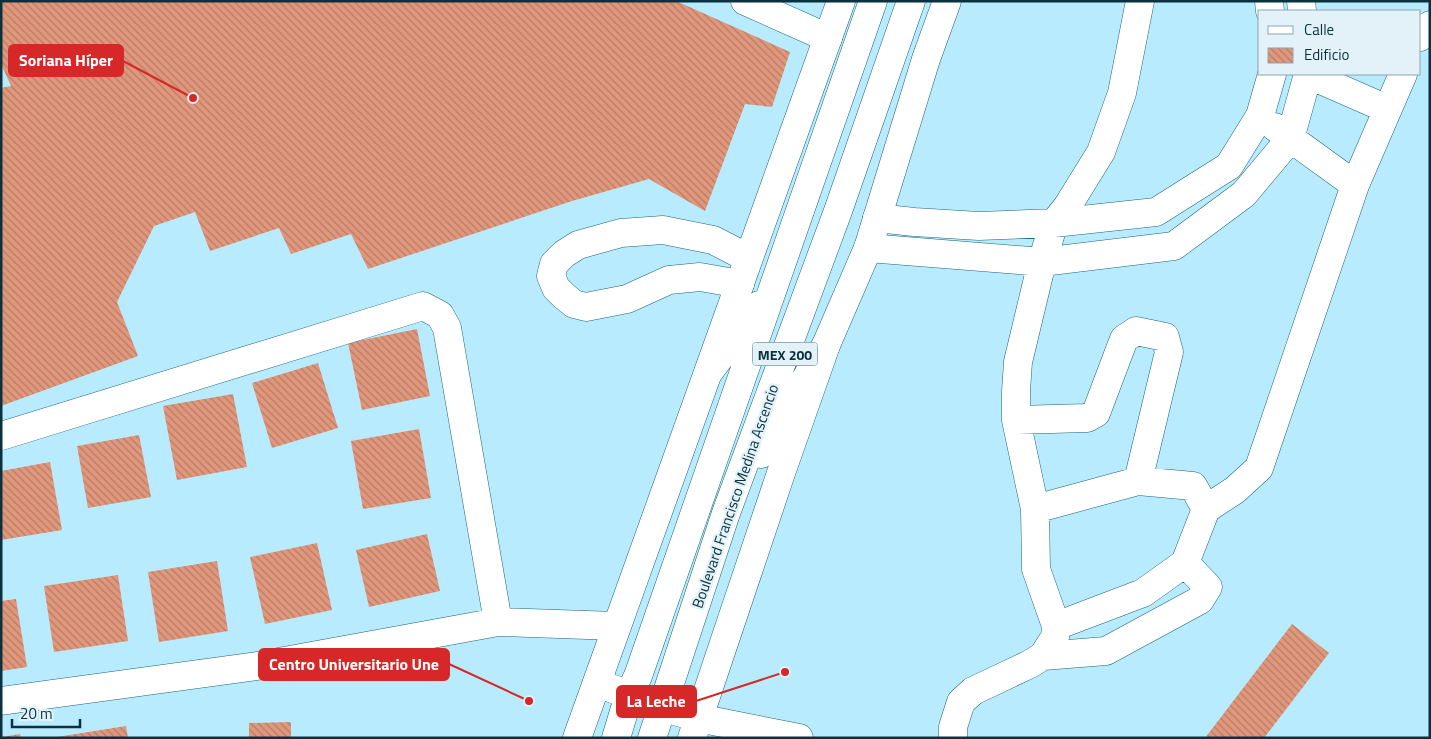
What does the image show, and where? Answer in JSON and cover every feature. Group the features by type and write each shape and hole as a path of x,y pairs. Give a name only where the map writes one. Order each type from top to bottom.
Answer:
{"main road":[{"path":"745,1 828,38"},
{"path":"577,738 841,1"},
{"name":"MEX 200","path":"616,738 629,695 638,676 873,1"},
{"name":"Boulevard Francisco Medina Ascencio","path":"652,738 726,513 838,211 911,1"},
{"path":"695,728 826,345 868,248 926,59 947,1"},
{"path":"953,738 953,728 961,702 973,691 1030,664 1042,656 1055,637 1056,626 1036,569 1035,509 1016,420 1018,362 1042,262 1054,223 1100,152 1122,92 1140,1"},
{"path":"1421,34 1430,24"},
{"path":"877,218 979,226 1054,223 1156,212 1229,166 1260,116 1272,75"},
{"path":"868,248 1042,262 1174,246 1244,194 1290,139 1308,75"},
{"path":"1310,75 1387,109"},
{"path":"1056,626 1143,593 1185,563 1206,509 1235,490 1259,468 1354,185 1403,75"},
{"path":"1260,116 1354,185"},
{"path":"740,284 700,277 669,280 627,299 586,307 574,304 564,296 556,288 551,276 554,264 564,254 578,245 621,233 663,230 713,240 748,258"},
{"path":"708,373 774,284"},
{"path":"1,436 423,306 440,316 447,328 498,622"},
{"path":"1016,420 1087,418 1096,413 1124,339 1136,331 1165,337 1170,352 1138,482"},
{"path":"726,513 826,345"},
{"path":"1035,509 1138,482 1193,486 1206,509"},
{"path":"1042,656 1106,651 1200,600 1208,587 1185,563"},
{"path":"1,701 257,666 498,622 616,626"},
{"path":"597,683 662,707 695,728 799,738"}],"building":[{"path":"1,1 676,1 790,52 772,107 745,104 705,211 649,179 572,201 368,269 351,234 291,254 279,228 210,251 195,212 154,226 117,302 138,356 1,406 1,88 11,86 1,64"},
{"path":"417,329 430,396 362,410 348,343"},
{"path":"318,363 338,428 272,448 252,383"},
{"path":"233,394 247,467 177,480 163,406"},
{"path":"419,429 431,498 363,509 351,441"},
{"path":"139,435 151,497 88,508 77,446"},
{"path":"50,462 62,530 1,540 1,471"},
{"path":"427,534 440,591 369,607 356,550"},
{"path":"317,543 332,610 265,624 250,557"},
{"path":"217,561 228,631 159,642 148,572"},
{"path":"118,575 128,641 54,652 44,586"},
{"path":"16,599 27,667 1,671 1,601"},
{"path":"1292,624 1329,653 1264,738 1205,738"},
{"path":"291,722 291,738 249,738 249,723"},
{"path":"126,726 128,738 57,738 57,737"},
{"path":"20,734 21,738 2,738 2,737"}],"place":[{"name":"Soriana Híper","path":"193,98"},
{"name":"La Leche","path":"785,672"},
{"name":"Centro Universitario Une","path":"529,701"}]}
